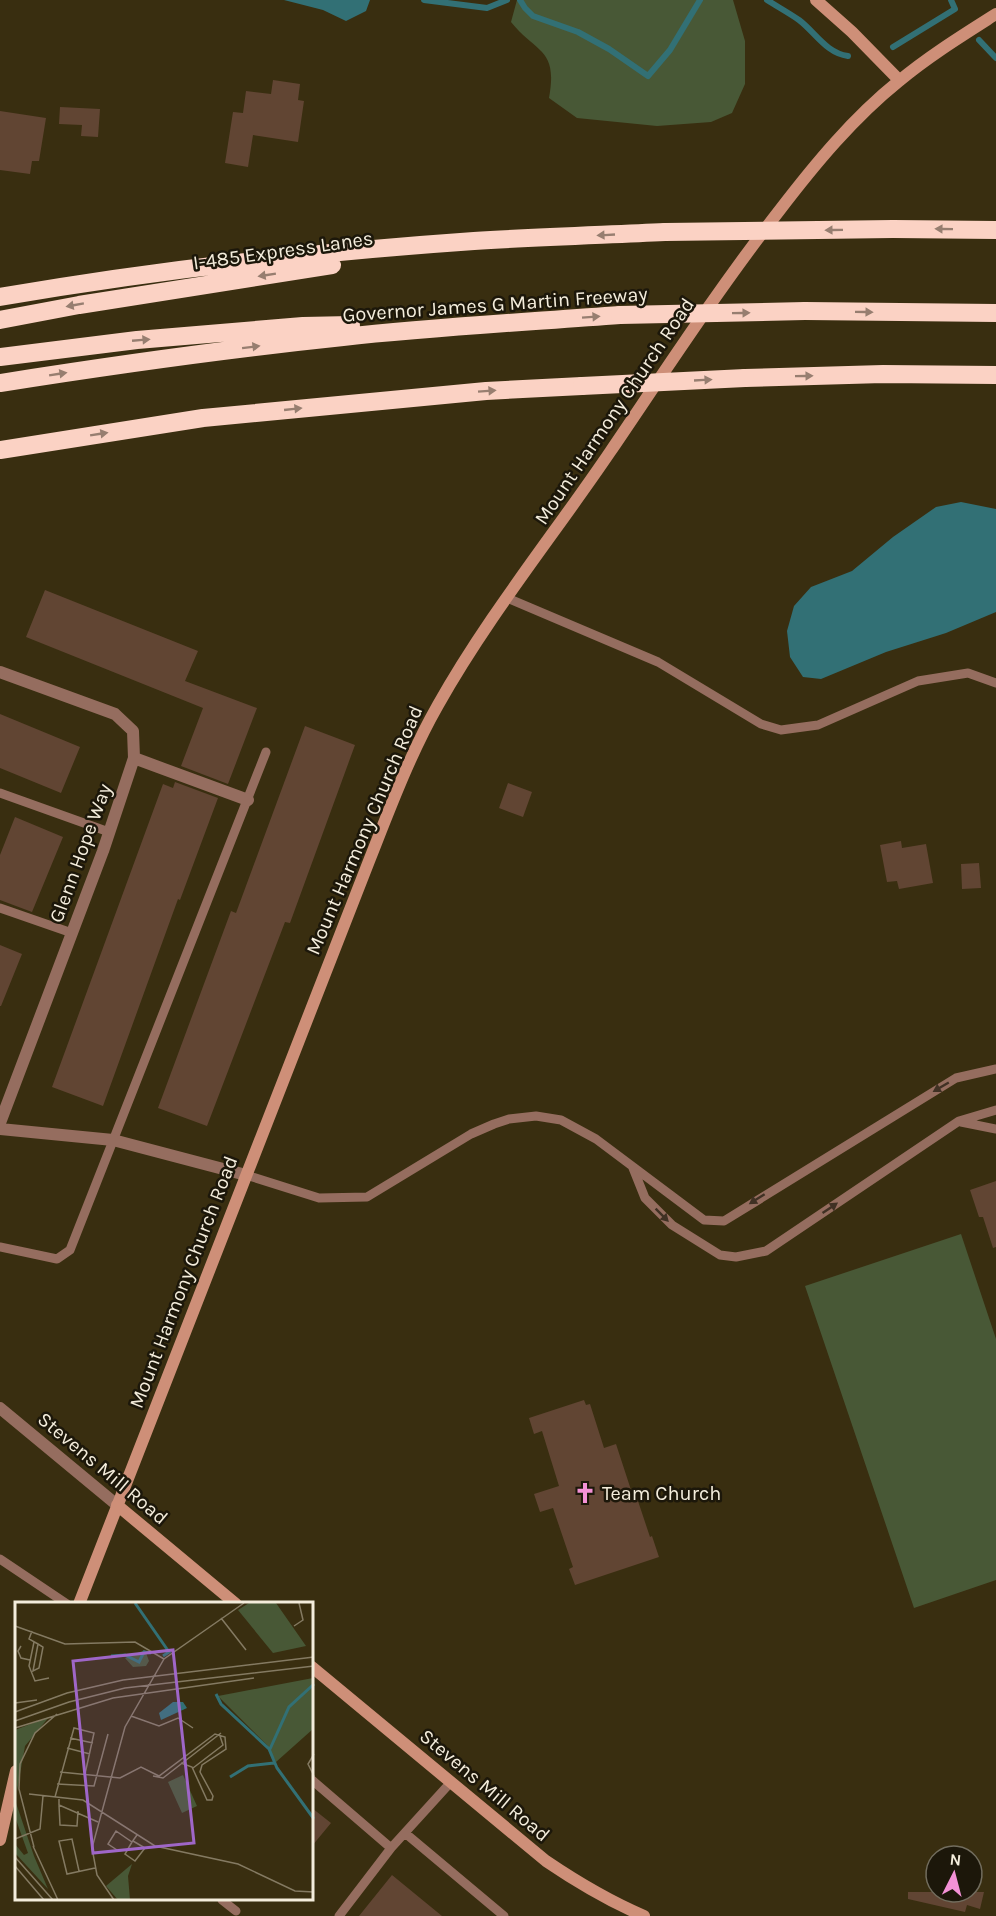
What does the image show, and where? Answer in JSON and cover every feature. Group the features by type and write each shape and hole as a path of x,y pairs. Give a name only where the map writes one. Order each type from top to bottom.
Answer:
{"highway":[{"path":"0,297 183,270 324,254 474,241 665,232 996,230"},
{"name":"I-485 Express Lanes","path":"0,320 102,301 370,259 575,237"},
{"name":"Governor James G Martin Freeway","path":"0,383 205,353 344,336 620,315 805,311 996,314"},
{"path":"0,357 137,340 303,326 558,320"},
{"path":"0,450 203,418 486,391 745,378 884,374 996,375"}],"street":[{"path":"816,0 852,32 899,80"},
{"name":"Mount Harmony Church Road","path":"80,1602 369,861 420,739 472,649 567,515 739,263 824,156 852,124 899,80 996,14"},
{"name":"Glenn Hope Way","path":"0,672 115,714 133,731 134,758 72,933 0,1123"},
{"path":"134,758 248,800"},
{"path":"0,1129 113,1140 246,1175"},
{"name":"Stevens Mill Road","path":"0,1408 234,1602"},
{"name":"Stevens Mill Road","path":"314,1669 546,1861 596,1892 644,1916"},
{"path":"0,1840 15,1775"}],"lane":[{"path":"507,598 658,662 761,724 781,730 818,725 918,681 968,673 996,683"},
{"path":"0,1247 57,1259 70,1250 266,752"},
{"path":"0,793 109,832"},
{"path":"0,908 72,933"},
{"path":"246,1175 319,1198 368,1197 471,1134 509,1119 536,1116 561,1120 596,1139 704,1220 724,1221 956,1078 996,1069"},
{"path":"632,1166 645,1198 672,1225 720,1255 736,1257 766,1251 959,1121 996,1110"},
{"path":"959,1121 996,1129"},
{"path":"0,1559 65,1602"},
{"path":"314,1782 391,1848"},
{"path":"339,1916 391,1848 451,1782"},
{"path":"405,1833 504,1916"},
{"path":"224,1901 236,1911"}],"green space":[{"path":"517,0 733,0 745,41 745,84 732,113 711,122 657,126 577,118 549,98 551,70 548,60 511,22"},
{"path":"961,1234 996,1339 996,1580 914,1608 805,1286"}],"water":[{"path":"284,0 370,0 366,11 346,21 323,10"},
{"path":"961,502 996,509 996,612 946,633 886,652 821,679 803,677 790,657 787,631 794,606 811,587 852,571 893,537 936,507"}],"building":[{"path":"273,80 300,84 298,100 304,101 298,142 253,135 248,167 225,163 233,112 243,113 246,91 271,94"},
{"path":"60,107 100,109 98,137 81,136 82,125 59,124"},
{"path":"0,111 46,118 39,161 32,161 30,174 0,170"},
{"path":"45,590 198,651 185,681 257,708 228,784 181,766 203,708 26,637"},
{"path":"0,714 80,747 61,793 0,768"},
{"path":"305,726 355,745 290,923 285,922 207,1126 158,1108 231,911 236,913"},
{"path":"175,782 218,798 180,900 178,899 103,1106 52,1087 163,784 173,788"},
{"path":"508,783 532,792 523,817 499,808"},
{"path":"15,817 63,837 32,912 0,900 0,855"},
{"path":"901,841 902,848 926,844 933,883 899,889 897,881 887,882 880,845"},
{"path":"979,863 981,888 962,889 961,864"},
{"path":"0,945 22,954 1,1006 0,1006"},
{"path":"996,1181 996,1247 993,1248 983,1217 979,1217 970,1190"},
{"name":"Team Church","path":"584,1400 586,1405 590,1404 604,1448 616,1444 632,1493 635,1492 659,1557 575,1585 569,1569 573,1567 553,1508 540,1512 534,1494 559,1486 542,1431 534,1434 529,1418"},
{"path":"314,1810 331,1823 314,1844"},
{"path":"392,1875 442,1916 359,1916"},
{"path":"908,1892 924,1892 924,1903 908,1899"},
{"path":"930,1904 981,1904 980,1909 967,1905 965,1912"}],"waterway":[{"path":"424,0 487,8 507,0"},
{"path":"520,0 533,16 578,32 609,49 648,76 670,50 700,0"},
{"path":"767,0 799,20 833,51 848,56"},
{"path":"893,47 955,9 951,0"},
{"path":"979,40 996,58"}],"place":[{"name":"Team Church","path":"585,1493"}]}
